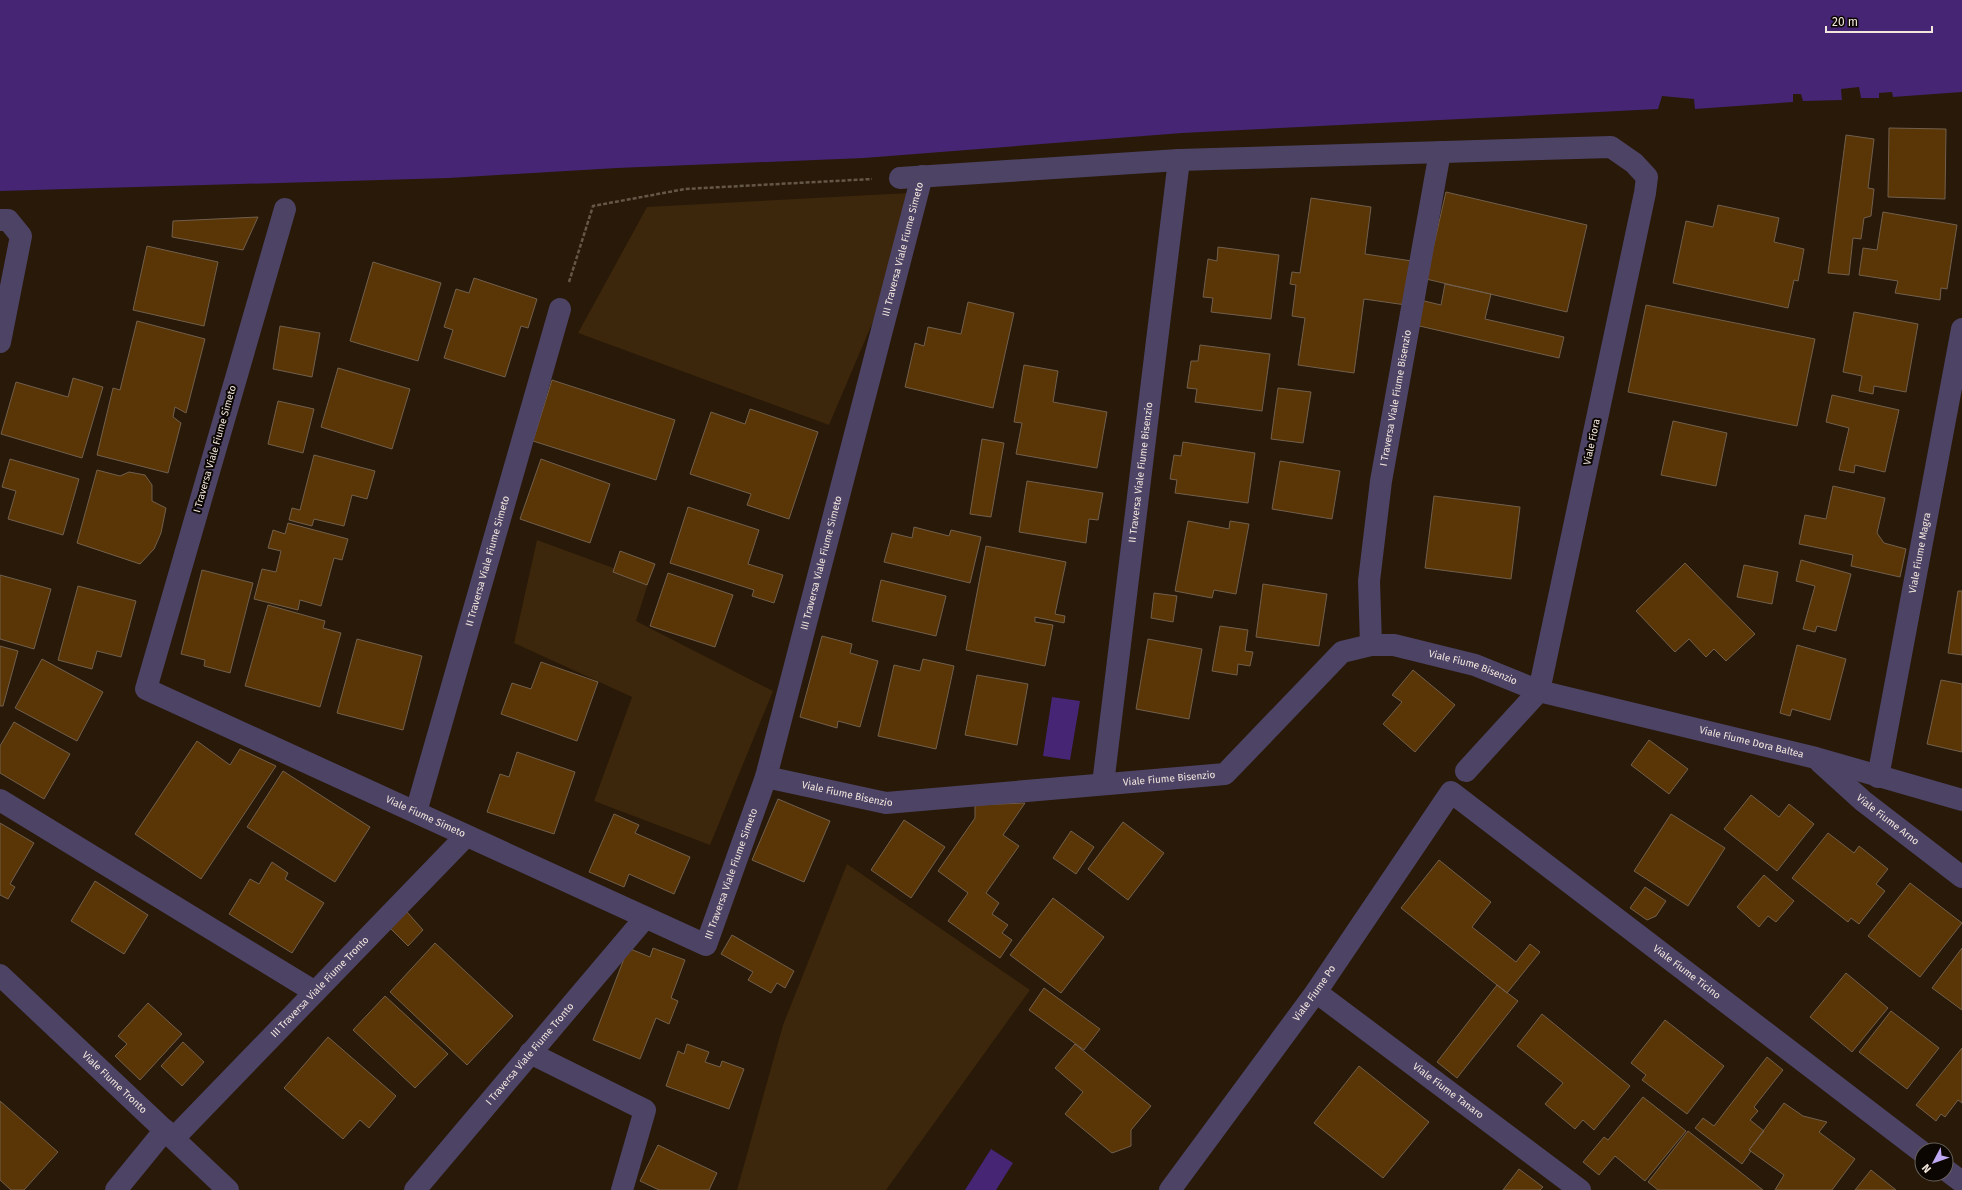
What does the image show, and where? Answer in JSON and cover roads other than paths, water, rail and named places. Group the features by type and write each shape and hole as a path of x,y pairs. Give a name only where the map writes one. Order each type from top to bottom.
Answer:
{"street":[{"name":"Viale Fiora","path":"1440,152 1611,148 1634,163 1647,177 1645,193 1539,691"},
{"path":"900,178 1179,160 1440,152"},
{"name":"I Traversa Viale Fiume Bisenzio","path":"1372,645 1369,581 1381,481 1440,152"},
{"name":"II Traversa Viale Fiume Bisenzio","path":"1103,784 1179,160"},
{"name":"III Traversa Viale Fiume Simeto","path":"706,945 766,777 922,176"},
{"name":"I Traversa Viale Fiume Simeto","path":"146,689 285,209"},
{"path":"0,220 8,220 21,236 0,342"},
{"name":"II Traversa Viale Fiume Simeto","path":"416,812 560,309"},
{"name":"Viale Fiume Magra","path":"1878,777 1962,329"},
{"name":"Viale Fiume Bisenzio","path":"766,777 886,803 1225,774 1342,652 1372,645 1394,645 1475,665 1539,691"},
{"name":"Viale Fiume Simeto","path":"146,689 706,945"},
{"path":"1466,771 1539,691"},
{"name":"Viale Fiume Dora Baltea","path":"1539,691 1816,758 1962,800"},
{"name":"Viale Fiume Arno","path":"1816,758 1863,801 1962,878"},
{"name":"Viale Fiume Po","path":"1170,1190 1316,992 1451,792"},
{"name":"Viale Fiume Ticino","path":"1451,792 1914,1146"},
{"path":"0,800 315,992"},
{"name":"III Traversa Viale Fiume Tronto","path":"116,1190 169,1134 315,992 466,836"},
{"name":"I Traversa Viale Fiume Tronto","path":"415,1190 645,918"},
{"name":"Viale FIume Tronto","path":"0,976 228,1190"},
{"name":"Viale Fiume Tanaro","path":"1316,992 1580,1190"},
{"path":"530,1053 645,1110 622,1190"}]}
